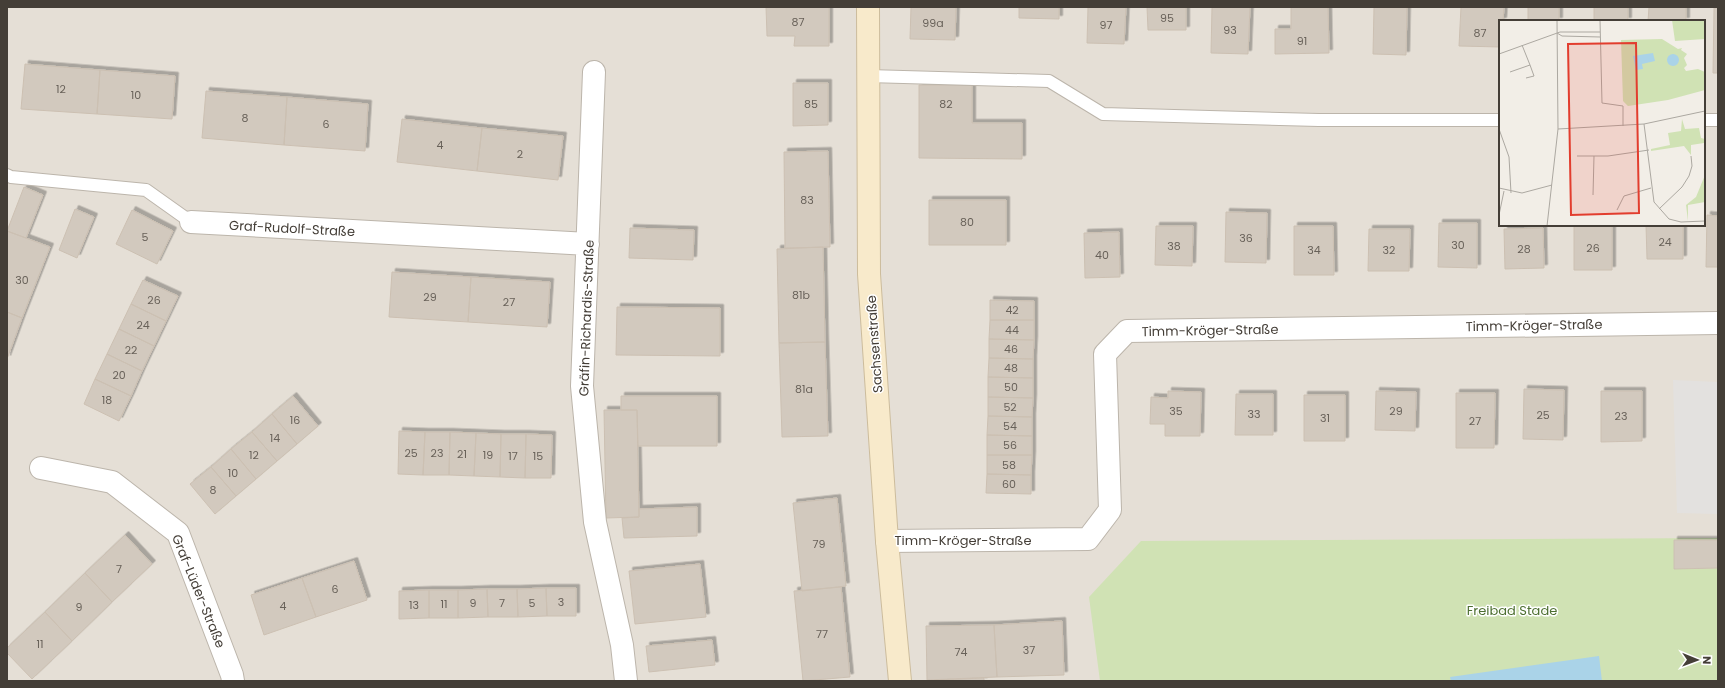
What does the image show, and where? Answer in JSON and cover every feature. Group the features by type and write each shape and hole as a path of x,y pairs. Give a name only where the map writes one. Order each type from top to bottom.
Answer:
{"street":[{"name":"Sachsenstraße","path":"868,7 869,274 887,541 900,681"},
{"name":"Gräfin-Richardis-Straße","path":"594,72 582,386 594,522 622,645 626,681"},
{"name":"Graf-Rudolf-Straße","path":"191,222 588,244"},
{"name":"Timm-Kröger-Straße","path":"887,541 1088,539 1110,510 1105,354 1127,331 1718,323"},
{"name":"Graf-Lüder-Straße","path":"41,468 112,482 178,533 233,681"}],"lane":[{"path":"868,76 1049,81 1103,114 1319,120 1499,120"},
{"path":"1705,120 1718,120"},
{"name":"Graf-Rudolf-Straße","path":"7,175 11,177 146,190 191,222"}],"shaded area":[{"path":"7,7 1718,7 1718,681 7,681"},
{"path":"1673,380 1718,382 1718,514 1677,513"}],"green space":[{"name":"Freibad Stade","path":"1718,538 1718,681 1100,681 1089,597 1141,541"}],"water":[{"path":"1599,656 1602,681 1451,681 1450,677"}],"building":[{"path":"766,7 829,7 829,46 794,46 795,36 767,36"},
{"path":"911,7 956,7 955,40 910,39"},
{"path":"1019,7 1059,7 1059,19 1019,18"},
{"path":"1088,7 1126,7 1124,44 1087,43"},
{"path":"1147,7 1186,7 1186,30 1148,30"},
{"path":"1212,7 1250,7 1248,54 1211,53"},
{"path":"1291,7 1328,7 1329,53 1275,54 1275,29 1291,29"},
{"path":"1374,7 1407,7 1406,55 1373,54"},
{"path":"1461,7 1504,7 1503,20 1499,20 1499,47 1459,46"},
{"path":"1528,7 1559,7 1559,20 1528,20"},
{"path":"1594,7 1628,7 1628,20 1594,20"},
{"path":"1649,7 1686,7 1686,20 1648,20"},
{"path":"1714,8 1718,8 1718,73 1713,73"},
{"path":"25,64 100,70 97,114 21,109"},
{"path":"100,70 175,76 172,119 97,114"},
{"path":"793,83 828,83 828,125 793,126"},
{"path":"919,85 972,85 972,123 1022,123 1022,159 919,158"},
{"path":"206,91 287,97 284,145 202,138"},
{"path":"287,97 368,104 365,151 284,145"},
{"path":"402,119 482,128 477,171 397,162"},
{"path":"482,128 563,136 558,180 477,171"},
{"path":"828,151 830,247 785,248 784,152"},
{"path":"24,187 43,195 26,238 7,231"},
{"path":"929,200 1006,200 1006,245 929,245"},
{"path":"75,209 94,217 77,258 59,250"},
{"path":"132,210 173,231 157,264 116,244"},
{"path":"1226,212 1267,213 1266,263 1225,262"},
{"path":"1707,215 1718,216 1718,267 1706,267"},
{"path":"1439,223 1477,223 1477,268 1438,267"},
{"path":"1156,226 1193,226 1192,266 1155,265"},
{"path":"1294,226 1333,226 1334,275 1294,275"},
{"path":"1574,226 1612,226 1612,270 1574,270"},
{"path":"1646,226 1683,226 1683,259 1647,259"},
{"path":"630,228 694,230 693,260 629,258"},
{"path":"1543,228 1544,268 1505,269 1504,229"},
{"path":"1369,229 1410,229 1409,271 1368,271"},
{"path":"7,231 50,247 22,318 7,312"},
{"path":"1119,232 1120,277 1085,278 1084,233"},
{"path":"823,247 825,342 779,343 777,249"},
{"path":"392,272 471,277 468,322 389,317"},
{"path":"471,277 550,282 547,327 468,322"},
{"path":"143,280 178,296 166,321 131,304"},
{"path":"990,300 1034,301 1034,320 990,320"},
{"path":"131,304 166,321 154,346 119,329"},
{"path":"617,307 720,308 720,356 616,355"},
{"path":"7,312 22,318 7,359"},
{"path":"990,320 1034,320 1034,340 989,339"},
{"path":"119,329 154,346 142,371 107,354"},
{"path":"989,339 1034,340 1033,359 989,358"},
{"path":"825,342 828,436 782,437 779,343"},
{"path":"107,354 142,371 131,396 95,379"},
{"path":"989,358 1033,359 1033,378 988,377"},
{"path":"988,377 1033,378 1033,398 988,397"},
{"path":"95,379 131,396 119,421 84,404"},
{"path":"1524,389 1564,390 1563,440 1523,439"},
{"path":"1168,391 1201,392 1200,436 1165,436 1165,424 1150,424 1151,397 1168,398"},
{"path":"1376,391 1416,392 1415,431 1375,430"},
{"path":"1601,391 1642,391 1642,441 1601,442"},
{"path":"1456,393 1495,393 1494,448 1456,448"},
{"path":"1236,394 1273,394 1273,435 1235,435"},
{"path":"1304,395 1345,395 1345,441 1304,441"},
{"path":"293,396 318,426 297,444 272,414"},
{"path":"621,396 717,396 717,446 638,446 637,410 621,410"},
{"path":"988,397 1033,398 1032,417 988,416"},
{"path":"604,410 637,410 639,517 606,518"},
{"path":"272,414 297,444 277,461 252,432"},
{"path":"988,416 1032,417 1032,436 987,435"},
{"path":"399,431 425,432 423,475 398,474"},
{"path":"252,432 277,461 256,479 231,449"},
{"path":"425,432 450,432 449,475 423,475"},
{"path":"450,432 476,433 474,476 449,475"},
{"path":"476,433 501,434 500,477 474,476"},
{"path":"501,434 526,434 525,478 500,477"},
{"path":"526,434 552,435 551,478 525,478"},
{"path":"987,435 1032,436 1032,455 987,455"},
{"path":"231,449 256,479 236,496 211,467"},
{"path":"987,455 1032,455 1031,475 987,474"},
{"path":"211,467 236,496 215,514 190,484"},
{"path":"987,474 1031,475 1031,494 986,493"},
{"path":"837,498 846,586 802,591 793,503"},
{"path":"697,507 697,536 624,538 622,518 639,517 639,509"},
{"path":"125,535 152,564 112,602 85,573"},
{"path":"1674,540 1718,540 1718,568 1674,569"},
{"path":"354,561 367,600 316,617 302,578"},
{"path":"700,564 706,617 635,624 629,571"},
{"path":"85,573 112,602 72,641 45,612"},
{"path":"302,578 316,617 264,635 251,595"},
{"path":"841,587 850,677 803,681 794,591"},
{"path":"546,588 576,588 576,616 547,616"},
{"path":"546,588 547,616 518,617 517,589"},
{"path":"487,589 517,589 518,617 488,617"},
{"path":"487,589 488,617 458,618 458,590"},
{"path":"429,590 458,590 458,618 429,618"},
{"path":"429,590 429,618 399,619 399,591"},
{"path":"45,612 72,641 32,679 7,653 7,648"},
{"path":"1062,621 1064,675 997,677 994,625"},
{"path":"994,625 997,677 927,680 926,626"},
{"path":"712,640 715,665 649,672 646,646"},
{"path":"984,678 984,681 934,681 934,680"}]}
